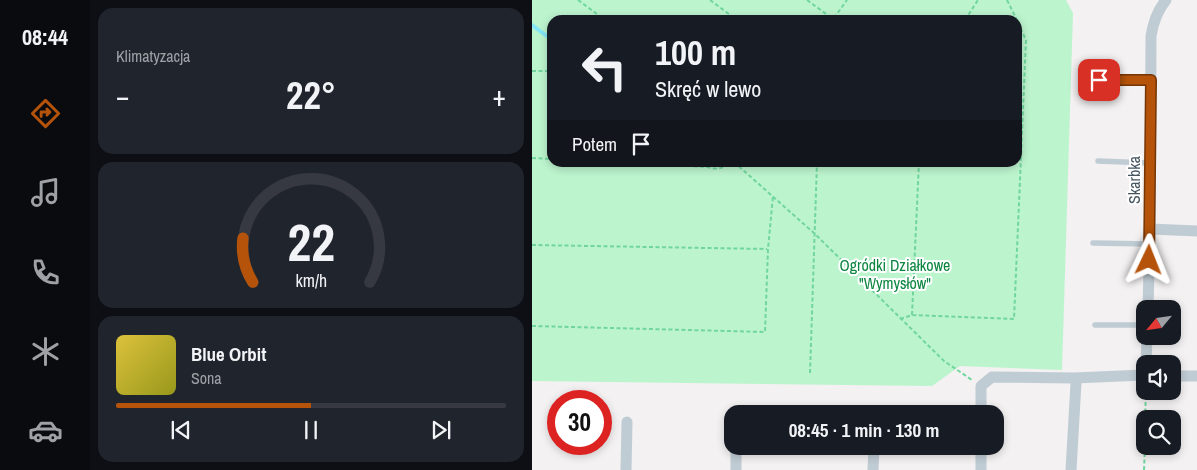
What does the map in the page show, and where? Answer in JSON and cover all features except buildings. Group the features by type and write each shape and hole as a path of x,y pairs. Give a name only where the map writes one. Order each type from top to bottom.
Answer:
{"street":[{"name":"Skarbka","path":"1148,300 1151,36 1160,7 1166,0"},
{"path":"1150,230 1196,231"},
{"path":"981,405 981,386 992,378 1136,376"},
{"path":"1181,376 1196,376"},
{"path":"1071,470 1076,383 1074,378"},
{"path":"626,470 627,422"},
{"path":"736,455 736,470"},
{"path":"873,470 874,455"},
{"path":"981,455 981,470"}],"lane":[{"path":"1099,80 1151,80"},
{"path":"1098,161 1150,163"},
{"path":"1093,242 1150,244"},
{"path":"1095,324 1136,326"}],"path":[{"path":"578,0 598,15"},
{"path":"710,0 730,15"},
{"path":"807,0 827,15"},
{"path":"835,15 847,0"},
{"path":"968,15 978,0"},
{"path":"1007,0 1014,15"},
{"path":"1022,31 1026,40 1022,133"},
{"path":"532,71 547,71"},
{"path":"532,158 547,159"},
{"path":"708,167 716,170 724,167"},
{"path":"740,167 815,234 944,361 981,386"},
{"path":"810,373 818,167"},
{"path":"912,315 919,167"},
{"path":"900,318 912,315 1014,319 1021,167"},
{"path":"532,326 766,332 768,249 773,196"},
{"path":"532,245 768,249"},
{"path":"1144,470 1145,455"}],"green space":[{"name":"Ogródki Działkowe \"Wymysłów\"","path":"532,0 1066,0 1073,13 1062,370 960,366 932,386 532,381"}],"waterway":[{"path":"532,25 547,36"}],"route":[{"path":"1099,80 1151,80 1149,260"}]}
